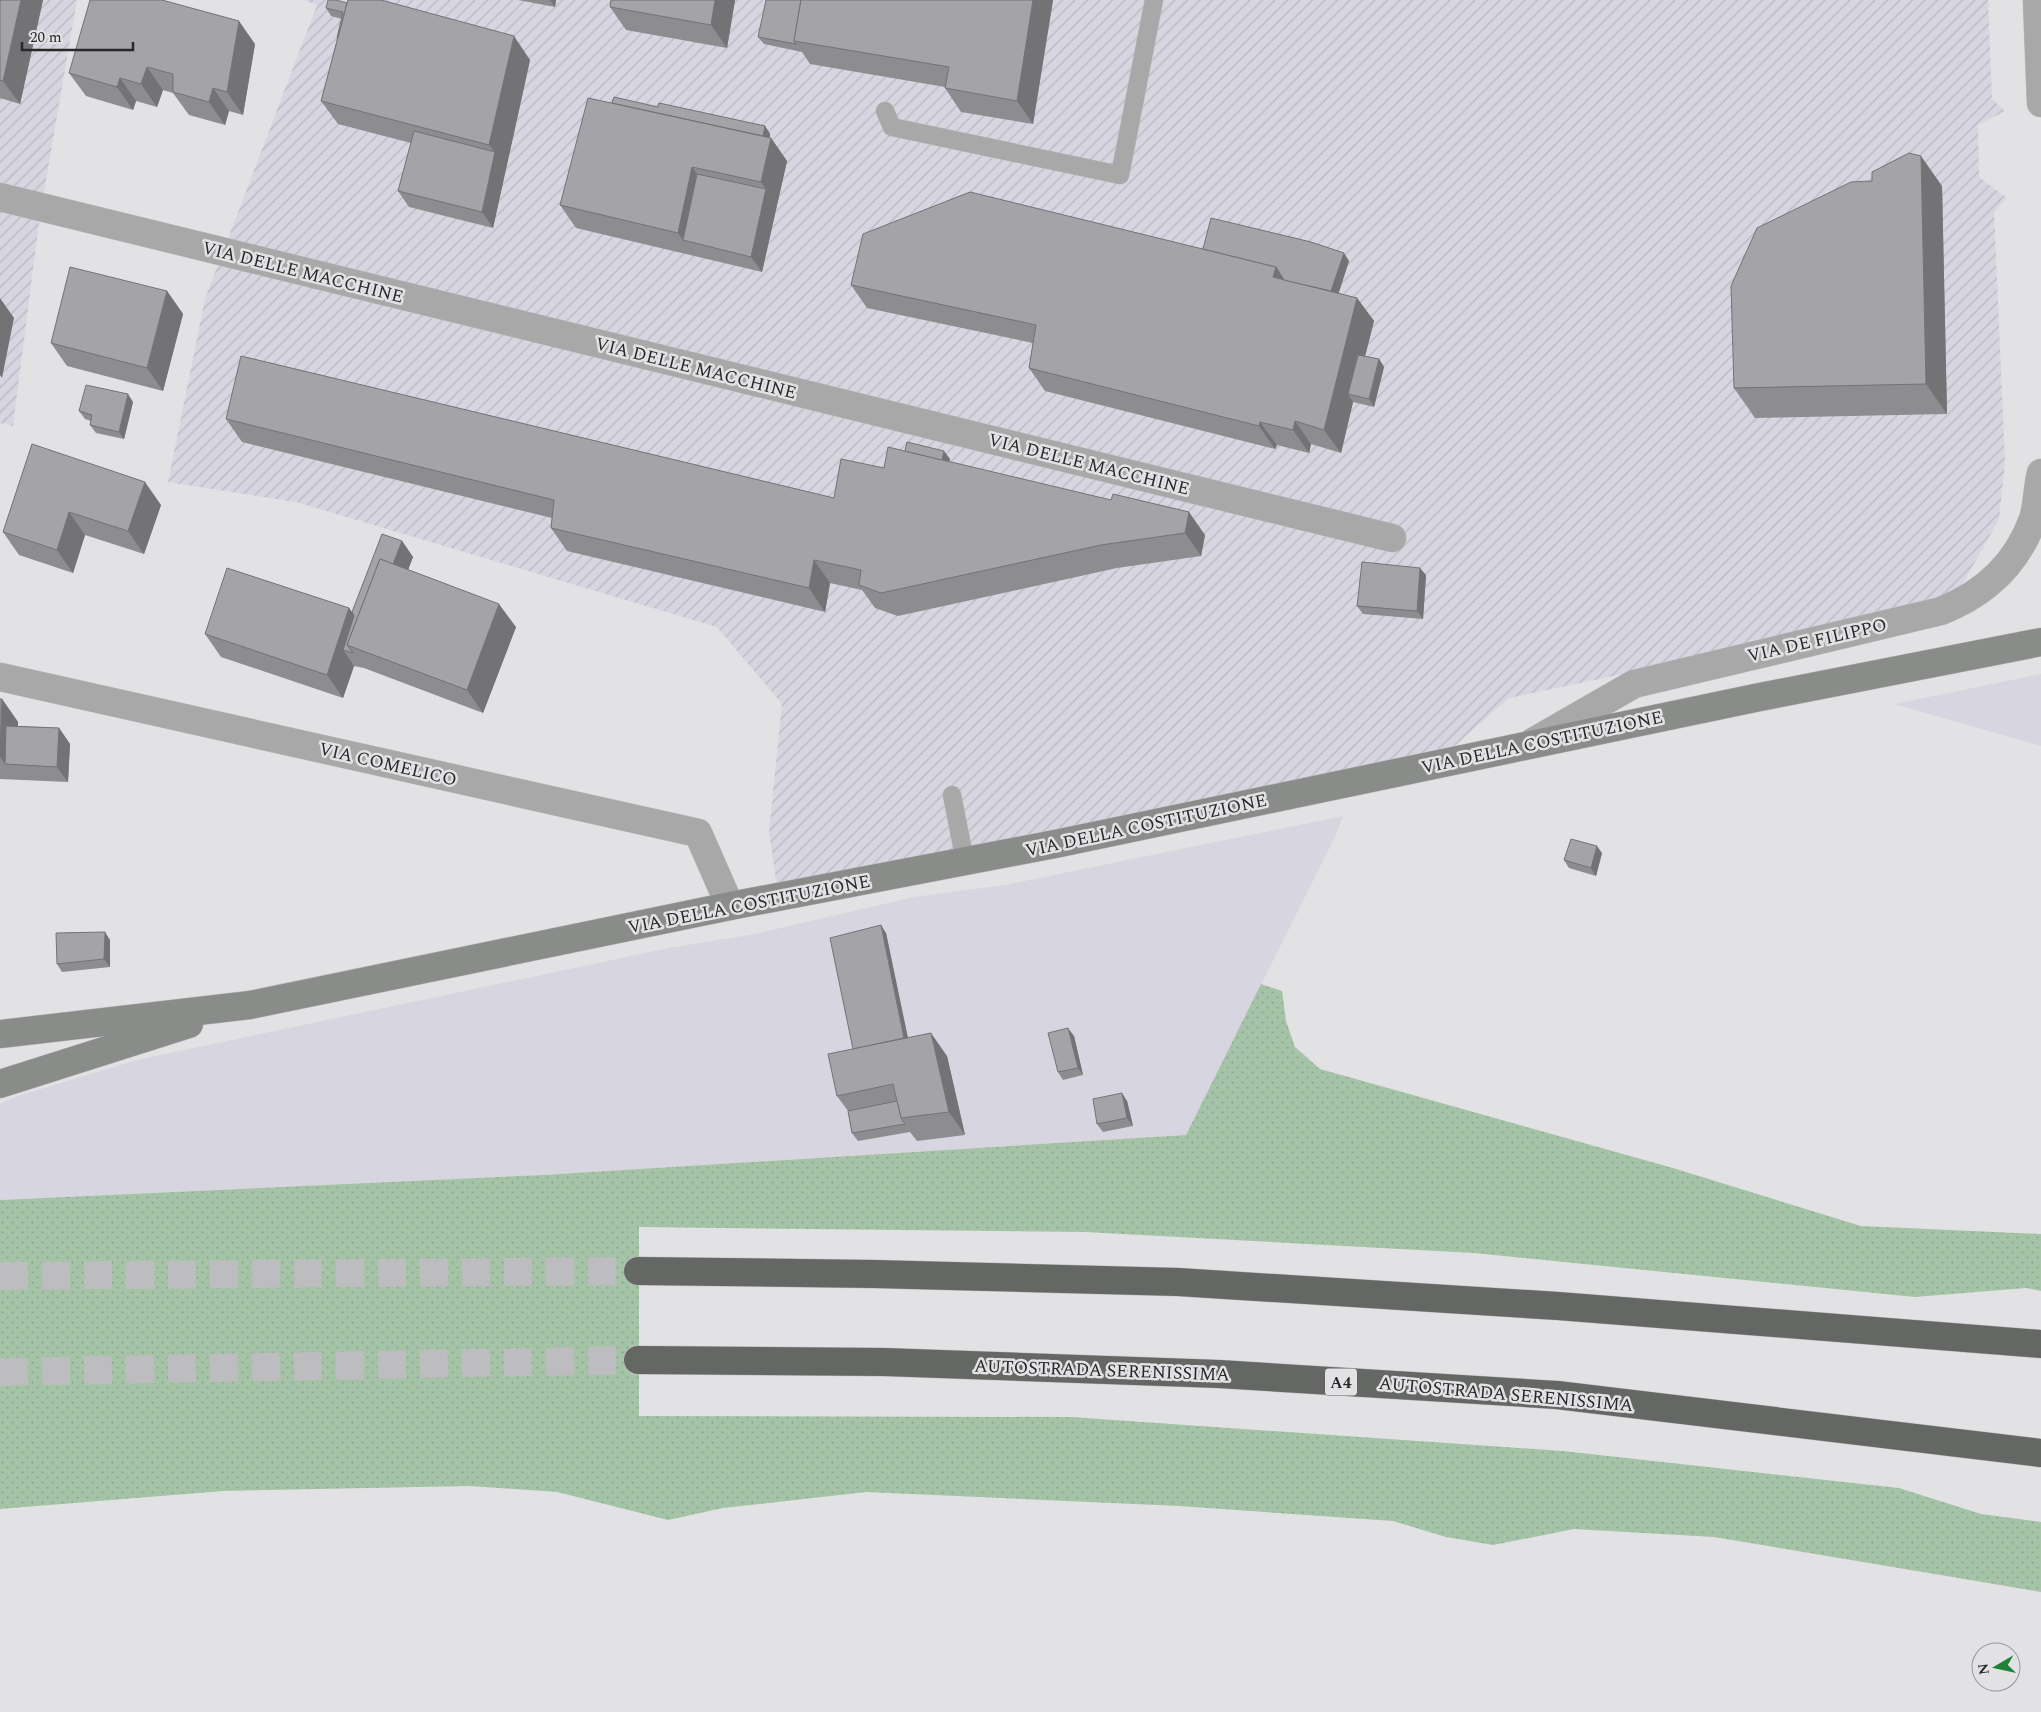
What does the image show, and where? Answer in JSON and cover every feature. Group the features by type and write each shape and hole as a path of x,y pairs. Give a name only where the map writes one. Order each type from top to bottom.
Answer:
{"highway":[{"path":"638,1271 874,1274 1178,1282 1558,1306 2041,1344"},
{"name":"AUTOSTRADA SERENISSIMA","path":"638,1360 884,1362 1189,1373 1557,1395 2041,1453"}],"main road":[{"name":"VIA DELLA COSTITUZIONE","path":"250,1005 730,906 1060,843 1530,744 2041,642"},
{"path":"0,1034 250,1005"},
{"path":"0,1084 250,1005"}],"street":[{"path":"2037,0 2041,104"},
{"name":"VIA DELLE MACCHINE","path":"0,198 1392,538"},
{"name":"VIA DE FILIPPO","path":"1530,744 1634,684 1931,614 1959,604 1991,582 2016,553 2026,536 2033,518 2041,473"},
{"name":"VIA COMELICO","path":"0,677 698,833 730,906"}],"lane":[{"path":"885,111 892,127 1120,175 1154,0"},
{"path":"952,795 965,861"}],"shaded area":[{"path":"0,0 77,0 40,215 13,426 0,423"},
{"path":"304,0 1988,0 1992,99 2005,111 1978,125 1979,177 2007,198 1994,212 2005,462 1999,519 1961,587 1930,601 1862,624 1509,698 1450,750 777,886 769,832 782,704 717,627 296,502 168,482 205,299 317,5"},
{"path":"2041,674 2041,746 1894,704"},
{"path":"1343,816 1335,837 1186,1135 543,1175 0,1200 0,1104 21,1095 137,1060 669,948 755,934 914,897 1005,885"}],"green space":[{"path":"1261,984 1282,991 1286,1021 1295,1047 1320,1069 1673,1168 1861,1226 2041,1234 2041,1291 2026,1288 1915,1297 1474,1253 1085,1232 639,1227 639,1416 1071,1417 1563,1451 1899,1488 1981,1514 2041,1522 2041,1592 1714,1537 1574,1529 1493,1545 1446,1537 1393,1521 1179,1506 866,1492 723,1508 668,1520 557,1492 470,1486 223,1491 0,1509 0,1200 543,1175 1186,1135"}],"building":[{"path":"0,0 21,0 3,81 0,80"},
{"path":"90,0 162,0 239,21 227,92 213,88 209,102 173,92 173,74 147,67 141,84 120,78 117,87 69,73"},
{"path":"328,0 347,3 338,38 343,12 326,8"},
{"path":"348,0 381,0 514,36 489,145 321,101"},
{"path":"611,0 715,0 711,25 610,7"},
{"path":"766,0 801,0 794,41 796,44 758,37"},
{"path":"801,0 1033,0 1017,101 945,88 949,67 794,41"},
{"path":"614,97 658,107 659,103 765,126 763,136 612,103"},
{"path":"588,98 771,138 761,182 692,167 678,233 560,205"},
{"path":"414,131 495,152 482,212 398,191"},
{"path":"1909,153 1921,156 1926,384 1734,388 1731,286 1757,228 1851,182 1872,181 1872,172"},
{"path":"697,174 766,189 751,257 683,240"},
{"path":"970,192 1276,267 1273,277 1357,298 1324,430 1295,421 1293,430 1260,422 1259,426 1029,368 1036,325 851,285 863,234"},
{"path":"1211,218 1311,242 1344,253 1331,291 1284,280 1276,267 1203,249"},
{"path":"70,267 167,291 147,368 51,343"},
{"path":"1358,355 1379,359 1369,399 1348,394"},
{"path":"241,356 834,498 841,459 884,468 888,447 1111,500 1113,494 1189,512 1185,533 1101,545 881,593 859,585 861,570 814,560 809,588 551,528 554,500 226,419"},
{"path":"86,385 128,394 119,432 90,425 92,415 79,411"},
{"path":"907,442 944,451 942,460 905,451"},
{"path":"32,444 145,482 128,531 69,512 57,550 3,532"},
{"path":"382,534 402,541 393,564 380,559 347,645 353,653 343,650 354,616 352,612"},
{"path":"380,559 499,604 467,690 347,645"},
{"path":"1362,562 1420,568 1417,611 1357,606"},
{"path":"227,568 349,608 327,675 205,634"},
{"path":"0,699 2,699 0,757"},
{"path":"6,726 59,728 57,767 5,764"},
{"path":"1571,839 1597,846 1591,868 1564,860"},
{"path":"881,925 904,1038 853,1049 830,938"},
{"path":"105,932 104,959 57,964 56,933"},
{"path":"1068,1028 1078,1068 1058,1072 1048,1033"},
{"path":"931,1033 949,1112 901,1118 893,1084 837,1096 828,1054"},
{"path":"1122,1093 1127,1118 1097,1124 1093,1099"},
{"path":"897,1101 901,1118 905,1124 852,1133 848,1111"}],"tunnel":[{"path":"0,1276 638,1271"},
{"path":"0,1372 638,1360"}]}
